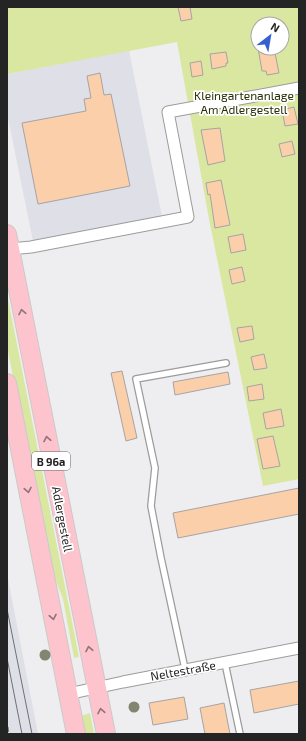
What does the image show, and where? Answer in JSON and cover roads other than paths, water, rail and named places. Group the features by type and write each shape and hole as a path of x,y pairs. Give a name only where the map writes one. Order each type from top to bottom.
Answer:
{"main road":[{"name":"Adlergestell","path":"8,242 106,734"},
{"name":"B 96a","path":"7,383 76,734"}],"street":[{"path":"8,242 30,247 188,216 168,112 299,88"},
{"name":"Neltestraße","path":"68,694 185,669 225,663 299,648"}],"lane":[{"path":"185,669 162,565 151,506 155,468 136,379 226,363"},
{"path":"225,663 240,734"}],"tram line":[{"path":"7,609 32,734"},
{"path":"7,658 22,734"}],"railway":[{"path":"7,727 8,734"}],"park label":[{"name":"Kleingartenanlage Am Adlergestell","path":"244,102"}]}
